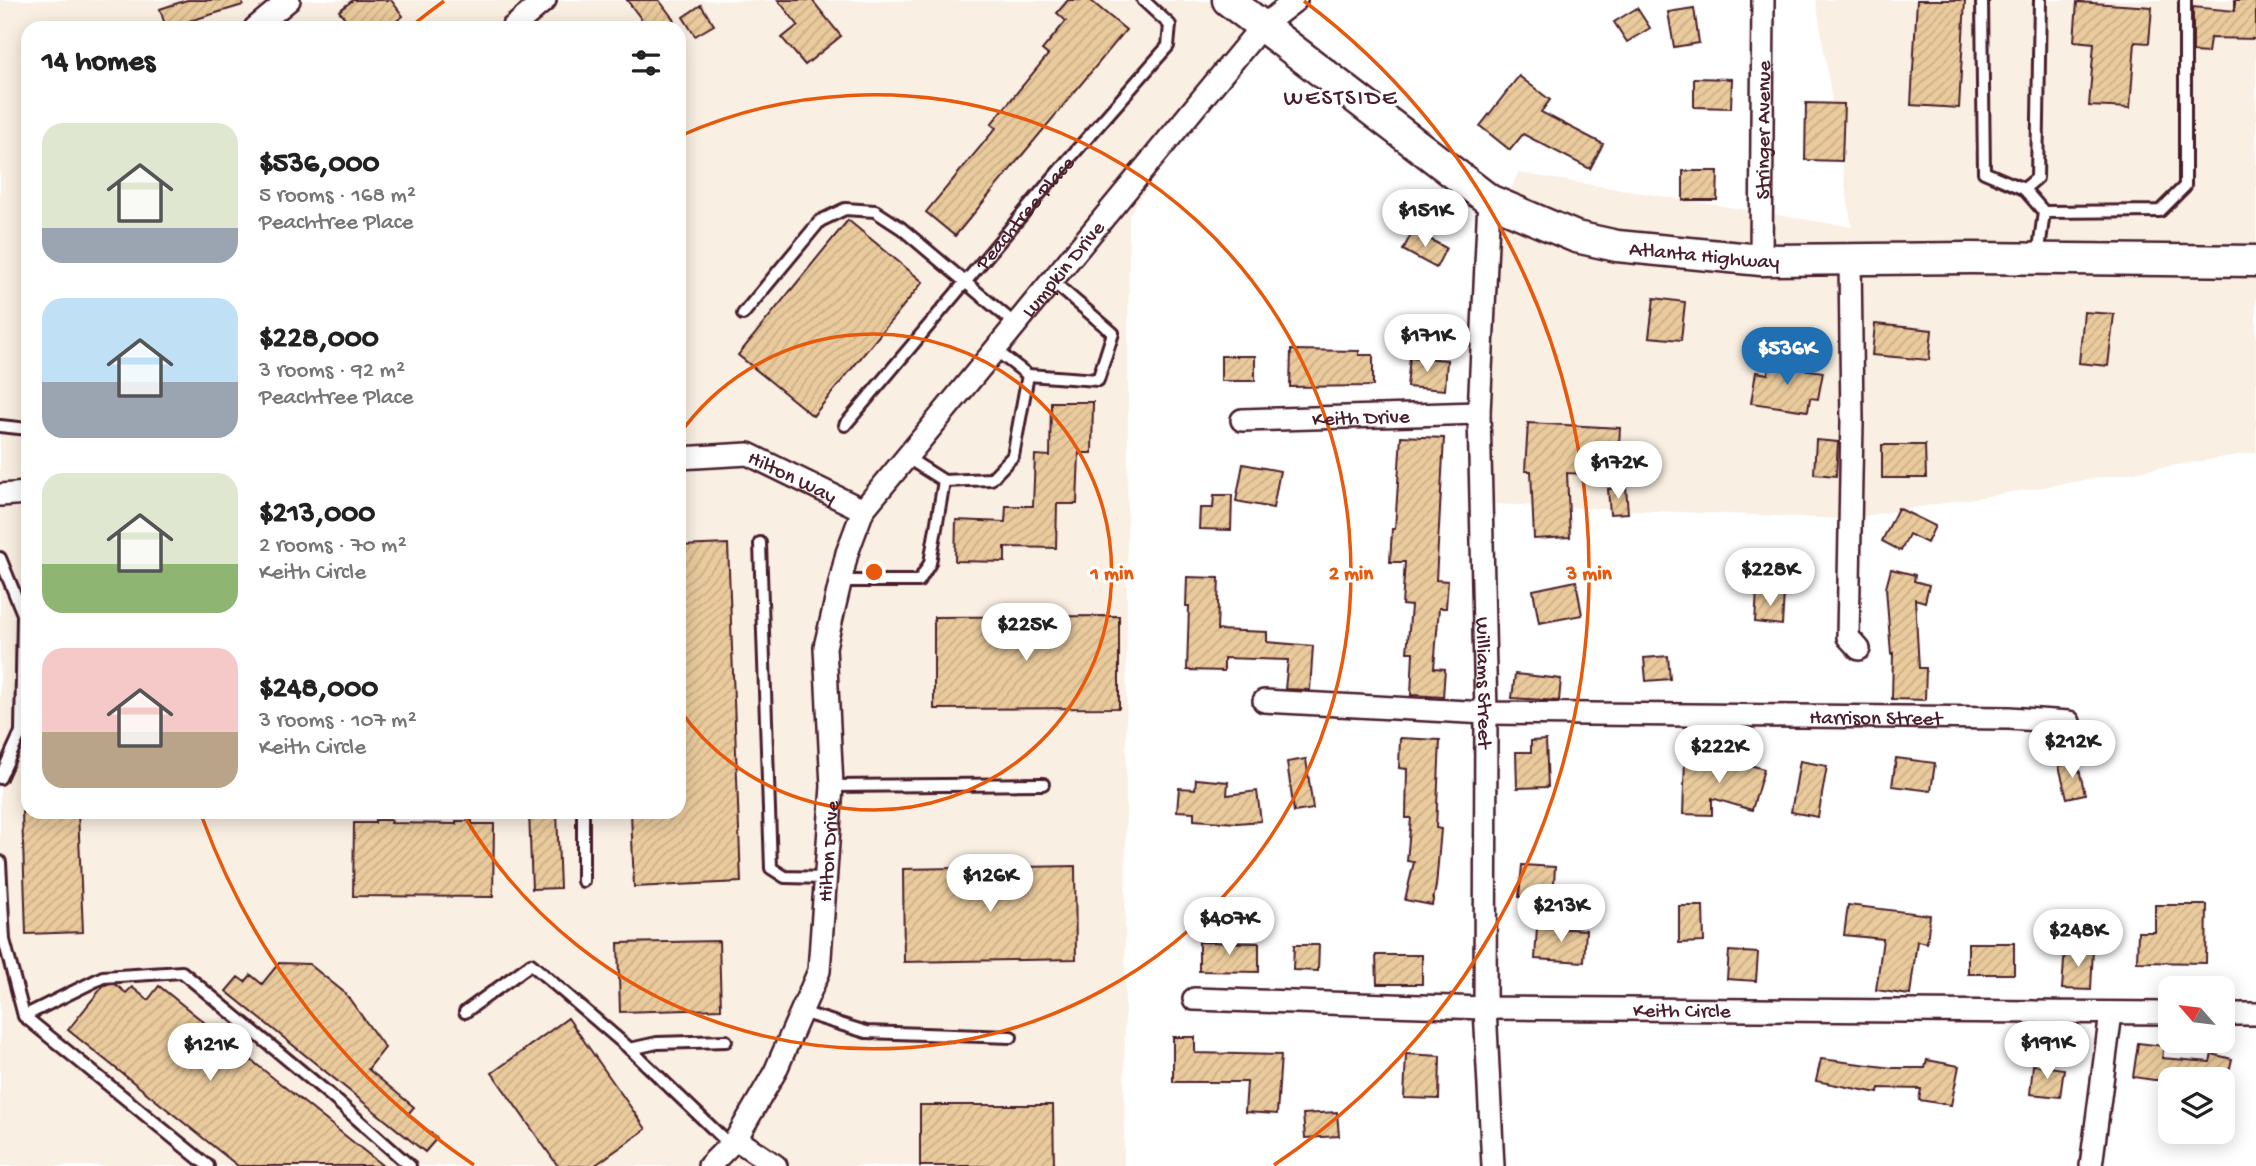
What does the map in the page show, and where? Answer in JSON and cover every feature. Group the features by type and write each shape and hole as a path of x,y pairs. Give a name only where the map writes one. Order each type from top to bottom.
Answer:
{"main road":[{"name":"Atlanta Highway","path":"1228,0 1489,200 1576,237 1617,246 1761,260 2256,261"}],"street":[{"path":"264,21 289,0"},
{"path":"520,21 545,0"},
{"name":"Lumpkin Drive","path":"863,510 1261,27 1296,0"},
{"name":"Stringer Avenue","path":"1761,260 1763,0"},
{"name":"Williams Street","path":"1489,200 1479,413 1486,713 1485,1008 1493,1166"},
{"path":"1850,259 1852,422 1848,637 1859,649"},
{"name":"Keith Drive","path":"1242,420 1479,413"},
{"name":"Hilton Way","path":"686,458 748,454 863,510"},
{"path":"0,495 21,494"},
{"name":"Hilton Drive","path":"709,1166 733,1142 775,1072 819,971 832,786 825,647 847,553 863,510"},
{"name":"Harrison Street","path":"1264,701 1486,713 2008,718 2069,722"},
{"name":"Keith Circle","path":"1194,999 1485,1008 2158,1013"},
{"path":"2091,1166 2111,1013"},
{"path":"2235,1014 2256,1014"},
{"path":"733,1142 776,1166"}],"lane":[{"name":"Peachtree Place","path":"845,425 1168,46 1170,25 1143,0"},
{"path":"1982,0 1984,172 2024,189 2044,212 2037,260"},
{"path":"2024,189 2037,178 2040,0"},
{"path":"2044,212 2160,211 2185,186 2185,0"},
{"path":"743,314 820,221 845,209 875,211 901,228 1015,324"},
{"path":"995,349 1028,375 1098,380 1113,333 1051,280"},
{"path":"906,457 944,481 991,479 1013,456 1028,375"},
{"path":"0,426 21,428"},
{"path":"841,581 919,581 930,563 944,481"},
{"path":"760,543 771,868 785,877 826,878"},
{"path":"0,558 21,609"},
{"path":"0,778 21,732"},
{"path":"832,786 1043,784"},
{"path":"583,819 583,881"},
{"path":"0,862 4,940 23,1016 208,1166"},
{"path":"465,1012 531,964 733,1142"},
{"path":"23,1016 103,977 182,972 330,1095 410,1166"},
{"path":"801,1012 866,1032 1011,1037"},
{"path":"630,1049 657,1043 726,1041"}],"shaded area":[{"path":"0,0 1267,1 1129,215 1124,1166 0,1166"},
{"path":"1816,0 2256,0 2256,452 1846,519 1472,503 1486,246 1518,173 1852,227"}],"building":[{"path":"187,0 242,0 243,5 189,21 164,21 160,9"},
{"path":"353,0 391,0 403,16 397,21 347,21 339,11"},
{"path":"627,0 659,0 674,20 673,21 643,21"},
{"path":"778,0 812,0 841,36 805,65 782,38 798,25"},
{"path":"1068,0 1090,0 1126,30 955,236 926,212 996,128 991,124 1048,55 1042,50 1066,21 1057,13"},
{"path":"1917,0 1965,0 1959,108 1911,105"},
{"path":"2235,0 2256,0 2256,39 2210,38 2208,53 2193,52 2193,7 2235,11"},
{"path":"2077,2 2152,7 2149,43 2135,42 2130,108 2089,106 2094,43 2074,41"},
{"path":"701,5 714,25 695,36 683,17"},
{"path":"1637,8 1650,28 1627,42 1614,22"},
{"path":"1694,8 1699,43 1674,47 1668,12"},
{"path":"1519,76 1550,100 1541,112 1603,144 1590,169 1523,134 1510,150 1480,126"},
{"path":"1694,78 1732,79 1731,108 1694,107"},
{"path":"1806,103 1844,104 1842,161 1805,160"},
{"path":"1683,171 1718,171 1717,200 1683,200"},
{"path":"848,220 923,282 813,416 738,355"},
{"path":"1413,230 1446,248 1436,268 1403,250"},
{"path":"1654,298 1685,302 1681,340 1649,337"},
{"path":"2084,312 2114,314 2108,366 2079,363"},
{"path":"1875,324 1932,330 1929,360 1872,355"},
{"path":"1291,350 1359,351 1359,355 1373,355 1373,386 1290,387"},
{"path":"1221,356 1255,356 1255,381 1221,381"},
{"path":"1410,357 1447,360 1445,390 1407,387"},
{"path":"1769,364 1823,372 1818,399 1810,398 1808,411 1751,403 1756,372 1768,374"},
{"path":"1051,402 1093,402 1092,453 1079,453 1077,504 1057,504 1056,548 1005,547 1005,562 955,561 956,520 1005,522 1006,506 1033,506 1035,455 1050,456"},
{"path":"1528,423 1620,428 1617,476 1567,473 1570,537 1534,539 1531,471 1525,471"},
{"path":"1401,436 1444,438 1436,580 1448,581 1446,608 1439,608 1434,668 1445,669 1443,697 1411,695 1413,652 1407,652 1411,606 1402,605 1405,562 1390,562 1392,529 1395,529"},
{"path":"1816,440 1838,442 1836,476 1814,474"},
{"path":"1882,445 1925,445 1926,478 1882,478"},
{"path":"1243,464 1280,471 1273,508 1236,501"},
{"path":"1626,487 1628,513 1610,514 1608,489"},
{"path":"1214,495 1232,495 1231,530 1199,529 1200,508 1213,508"},
{"path":"1898,508 1935,526 1927,543 1909,534 1901,551 1882,541"},
{"path":"728,544 741,882 634,887 631,819 686,819 686,546"},
{"path":"1891,569 1915,575 1914,581 1929,585 1925,602 1915,599 1919,668 1926,668 1925,700 1892,699 1893,653 1891,654 1886,588"},
{"path":"1187,577 1219,578 1217,630 1267,632 1267,642 1313,646 1310,690 1285,689 1288,660 1224,658 1224,671 1187,670"},
{"path":"1576,581 1582,615 1539,623 1533,590"},
{"path":"1757,592 1784,594 1782,625 1755,622"},
{"path":"1119,616 1119,708 934,709 934,617"},
{"path":"1668,656 1670,679 1646,681 1644,658"},
{"path":"1515,674 1561,679 1559,701 1512,698"},
{"path":"1400,738 1440,740 1436,828 1441,829 1432,905 1405,900 1414,862 1407,861 1411,818 1406,818 1407,769 1399,768"},
{"path":"1546,740 1548,787 1517,788 1516,752 1531,752 1531,741"},
{"path":"1896,758 1935,763 1931,791 1892,786"},
{"path":"1306,759 1313,809 1294,812 1287,762"},
{"path":"1728,759 1764,769 1752,810 1712,798 1712,815 1683,814 1685,760"},
{"path":"1800,761 1827,766 1818,817 1791,812"},
{"path":"2077,761 2085,794 2067,798 2059,766"},
{"path":"1196,779 1228,782 1227,795 1257,791 1261,821 1237,823 1194,820 1194,812 1177,811 1179,788 1195,789"},
{"path":"22,819 78,819 83,932 26,934"},
{"path":"529,819 557,819 560,888 532,889"},
{"path":"375,820 392,820 391,823 456,824 456,821 472,821 472,824 494,824 493,897 353,896 354,823 375,823"},
{"path":"1522,865 1555,867 1553,899 1519,897"},
{"path":"1075,866 1076,959 904,962 903,869"},
{"path":"1848,905 1930,915 1927,943 1917,941 1910,995 1876,990 1883,939 1844,935"},
{"path":"2155,905 2207,905 2206,963 2137,962 2138,932 2155,932"},
{"path":"1679,906 1703,906 1704,942 1679,943"},
{"path":"1537,927 1586,930 1584,962 1535,959"},
{"path":"719,941 721,1009 620,1012 618,943"},
{"path":"1199,942 1259,943 1259,972 1199,971"},
{"path":"1968,943 2014,943 2014,974 1968,974"},
{"path":"1294,945 1319,945 1318,971 1293,970"},
{"path":"2065,947 2093,948 2091,990 2062,989"},
{"path":"1729,951 1758,953 1756,981 1727,979"},
{"path":"1376,955 1422,955 1422,984 1377,984"},
{"path":"279,963 309,964 345,993 385,1048 368,1069 414,1107 408,1114 437,1138 425,1152 226,991 238,977 245,982 251,975 262,984"},
{"path":"115,984 126,993 132,987 148,1000 159,986 383,1166 238,1166 68,1030 104,985"},
{"path":"568,1018 646,1129 594,1166 558,1166 492,1073"},
{"path":"1173,1037 1195,1037 1195,1053 1281,1055 1277,1114 1245,1112 1247,1082 1173,1082"},
{"path":"2138,1043 2158,1045 2158,1054 2163,1054 2162,1058 2210,1062 2212,1054 2232,1059 2230,1067 2158,1067 2158,1080 2133,1077"},
{"path":"1406,1054 1440,1056 1439,1099 1404,1098"},
{"path":"1821,1059 1893,1068 1925,1068 1927,1060 1959,1066 1951,1105 1919,1100 1921,1089 1879,1088 1878,1093 1816,1081"},
{"path":"2033,1065 2064,1069 2060,1097 2030,1094"},
{"path":"920,1105 1053,1105 1054,1166 920,1166"},
{"path":"1337,1112 1339,1136 1305,1138 1303,1114"}],"district":[{"name":"WESTSIDE","path":"1341,96"}]}
